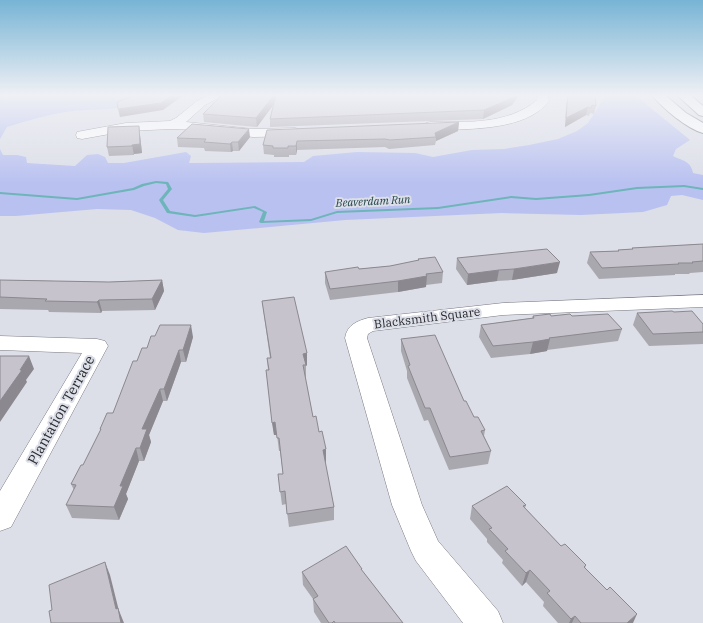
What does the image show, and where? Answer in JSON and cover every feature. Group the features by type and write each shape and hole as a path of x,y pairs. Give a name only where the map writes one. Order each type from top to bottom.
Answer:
{"street":[{"path":"421,127 482,124"},
{"path":"82,135 126,127 172,125 206,127 253,133 304,131"},
{"name":"Blacksmith Square","path":"485,623 427,551 407,505 356,338 356,333 368,325 503,309 703,300"},
{"name":"Plantation Terrace","path":"0,344 97,346 0,518"}],"shaded area":[{"path":"0,124 16,124 7,127 0,139"},
{"path":"587,124 671,124 690,140 676,149 673,156 688,164 693,173 703,175 703,200 682,195 671,196 667,205 643,212 581,215 502,213 345,220 204,233 178,230 155,218 131,210 97,209 0,216 0,149 3,155 17,155 26,157 27,163 75,166 87,155 98,154 105,157 108,163 124,163 186,152 191,156 189,163 304,162 313,156 357,152 415,153 433,157 472,150 504,149 558,139 577,131"}],"building":[{"path":"192,124 249,129 238,142 232,142 230,144 204,142 206,139 177,138"},
{"path":"409,124 454,124 435,133 436,137 390,140 297,141 296,146 288,146 288,148 273,148 273,146 263,145 267,130"},
{"path":"139,126 140,144 132,146 107,147 108,127"},
{"path":"703,244 703,261 678,263 679,264 602,268 590,252 619,251 618,250 633,249 632,248"},
{"path":"547,249 560,262 468,274 457,258"},
{"path":"435,257 443,272 426,274 427,276 398,281 330,289 325,272 358,267 359,269 390,266 419,260 418,259"},
{"path":"0,280 109,282 162,280 152,299 99,300 97,302 45,301 47,299 0,297"},
{"path":"294,297 307,353 303,354 306,365 303,365 313,417 316,416 319,432 322,431 326,449 323,450 334,507 287,514 285,491 280,492 278,474 283,474 279,438 277,438 275,422 272,423 266,370 269,370 267,358 271,358 262,301"},
{"path":"692,311 703,324 703,332 653,334 637,313"},
{"path":"550,314 551,316 570,314 572,316 608,314 622,329 549,338 550,339 533,342 493,346 481,325 534,318 533,316"},
{"path":"160,325 191,325 183,350 179,350 164,389 160,389 142,429 147,429 140,448 136,448 120,486 123,486 114,507 66,505 76,485 71,484 81,465 83,465 101,429 107,413 113,413 133,361 137,361 142,348 147,348 151,336 155,336"},
{"path":"435,335 464,401 466,401 474,417 478,417 485,430 481,431 491,451 450,457 430,408 425,408 408,366 410,365 401,339"},
{"path":"0,356 29,356 20,370 22,370 0,401"},
{"path":"507,486 526,505 523,506 561,546 565,544 586,565 584,567 607,590 610,587 637,614 627,623 581,623 575,616 571,619 547,593 550,591 530,570 526,573 505,551 508,549 489,529 492,528 472,506"},
{"path":"346,546 361,569 403,623 335,623 334,621 329,623 313,599 318,596 302,572"},
{"path":"105,562 116,609 118,608 121,623 51,623 49,611 52,610 49,585"}],"waterway":[{"name":"Beaverdam Run","path":"0,193 77,199 134,189 156,182 167,183 170,189 161,200 169,212 195,216 255,207 265,212 261,222 311,220 337,212 438,208 511,197 536,199 589,195 637,188 684,186 703,189"}]}
